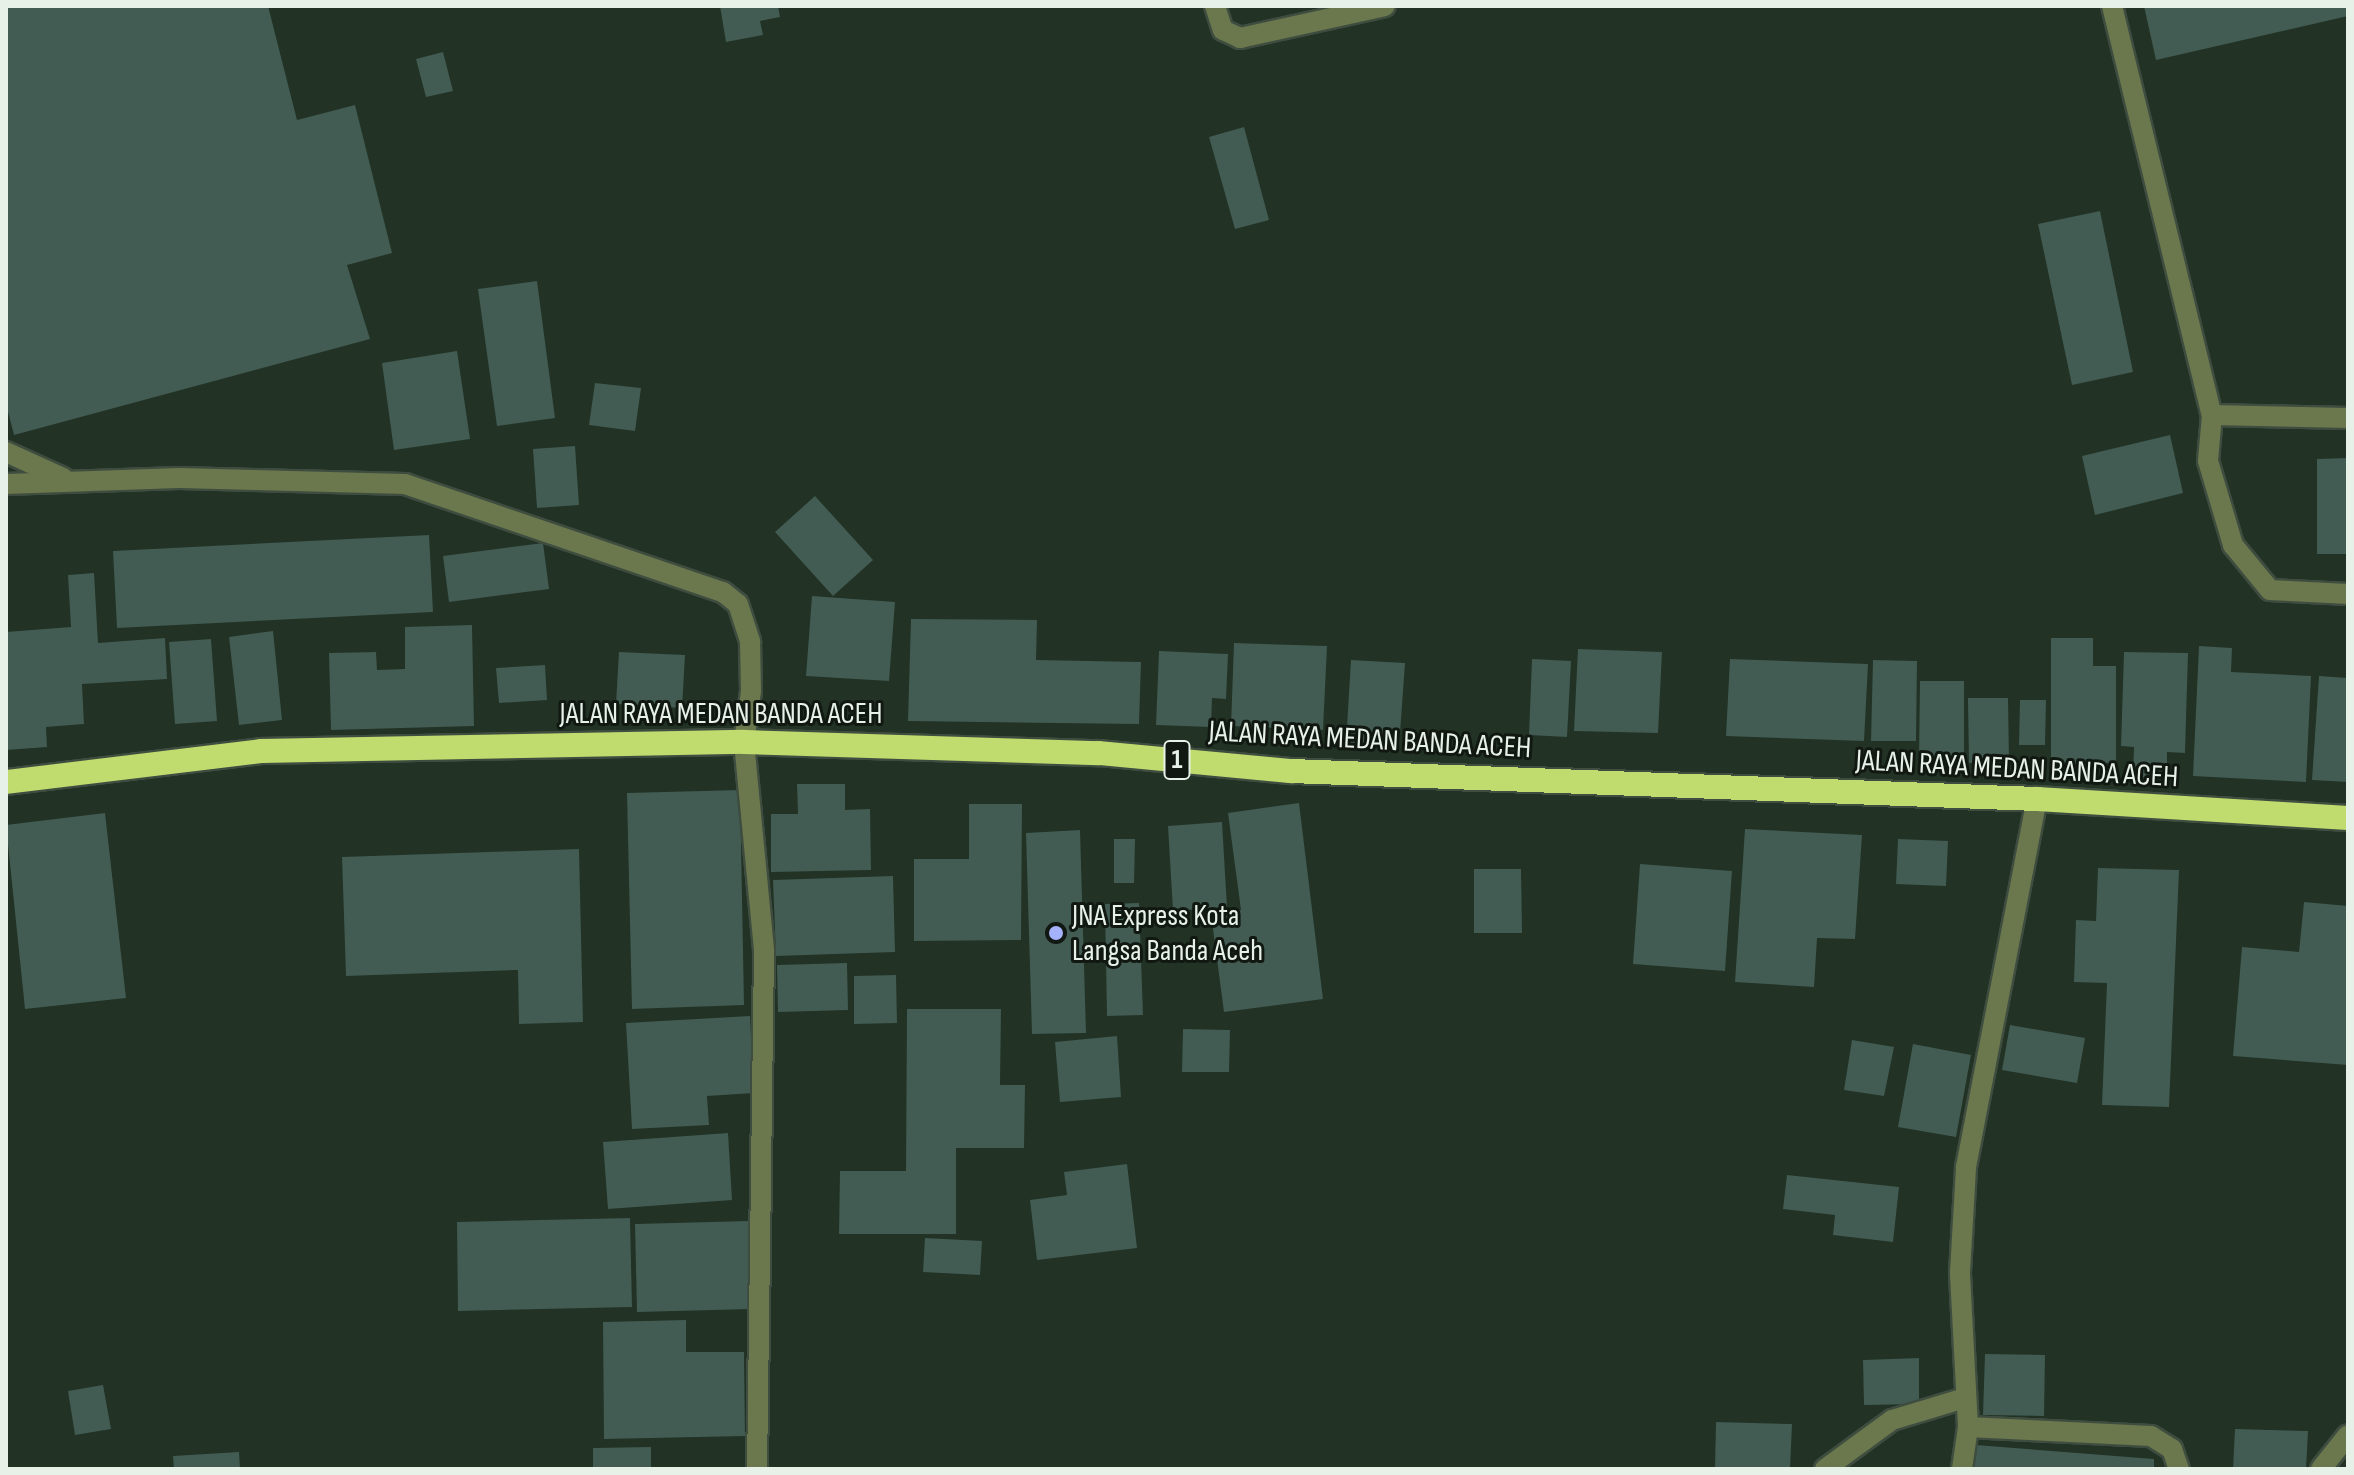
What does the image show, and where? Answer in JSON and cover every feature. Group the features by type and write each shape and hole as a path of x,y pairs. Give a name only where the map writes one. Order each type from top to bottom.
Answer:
{"highway":[{"name":"JALAN RAYA MEDAN BANDA ACEH","path":"6,782 261,751 744,742 1099,753 1291,771 2037,799 2348,818"}],"street":[{"path":"1215,6 1223,30 1240,38 1385,6"},
{"path":"2112,6 2212,415 2208,461 2233,545 2270,590 2348,594"},
{"path":"2212,415 2348,418"},
{"path":"6,452 63,478"},
{"path":"6,484 63,478 405,484 723,592 747,619 751,691 744,742 764,951 757,1469"},
{"path":"1962,1469 1968,1427 1960,1272 1966,1167 2037,799"},
{"path":"1825,1469 1892,1420 1965,1398"},
{"path":"1968,1427 2151,1436 2172,1449 2179,1469"},
{"path":"2321,1469 2348,1435"}],"building":[{"path":"6,6 268,6 297,120 355,105 392,253 347,265 370,339 14,435 6,404"},
{"path":"720,6 778,6 780,17 760,21 763,35 726,42"},
{"path":"2144,6 2348,6 2348,16 2156,60"},
{"path":"443,52 453,91 426,97 416,59"},
{"path":"1244,127 1269,220 1235,229 1209,137"},
{"path":"2100,211 2133,372 2072,385 2038,224"},
{"path":"537,281 555,418 497,426 478,289"},
{"path":"457,351 470,439 394,450 382,363"},
{"path":"595,383 641,388 635,431 589,425"},
{"path":"2170,435 2183,493 2095,515 2082,456"},
{"path":"575,446 579,505 537,508 533,449"},
{"path":"2348,458 2348,554 2317,554 2317,459"},
{"path":"815,496 873,560 833,596 775,532"},
{"path":"429,535 433,612 117,628 113,551"},
{"path":"543,543 549,589 449,602 443,556"},
{"path":"94,573 98,643 165,638 167,679 82,684 84,724 46,727 47,747 6,750 6,632 71,627 68,575"},
{"path":"812,596 895,602 889,681 806,676"},
{"path":"911,619 1037,620 1036,660 1141,662 1139,724 908,721"},
{"path":"472,625 474,726 331,730 329,653 376,652 377,670 405,669 405,627"},
{"path":"273,631 282,720 239,725 229,637"},
{"path":"2051,638 2093,638 2093,666 2116,666 2116,763 2051,764"},
{"path":"211,639 217,721 175,724 169,642"},
{"path":"1234,643 1327,646 1323,730 1231,726"},
{"path":"2199,646 2232,648 2231,672 2311,676 2306,782 2193,776"},
{"path":"1578,649 1662,652 1658,733 1574,731"},
{"path":"1159,651 1228,654 1226,699 1212,698 1211,727 1156,725"},
{"path":"619,652 685,655 682,708 616,704"},
{"path":"2124,652 2188,653 2185,753 2167,752 2167,778 2133,777 2134,747 2121,746"},
{"path":"1532,659 1571,661 1567,737 1529,735"},
{"path":"1730,659 1868,664 1864,741 1726,736"},
{"path":"1351,660 1405,663 1399,747 1346,743"},
{"path":"1873,660 1917,661 1916,741 1871,741"},
{"path":"545,665 547,700 499,703 496,668"},
{"path":"2319,676 2348,678 2348,782 2312,780"},
{"path":"1920,681 1964,681 1964,757 1919,757"},
{"path":"1968,698 2008,698 2009,762 1969,763"},
{"path":"2020,700 2046,700 2045,745 2019,745"},
{"path":"797,784 845,784 845,810 870,809 871,870 771,872 771,814 798,814"},
{"path":"740,790 744,1005 632,1009 627,793"},
{"path":"1299,803 1323,999 1224,1012 1211,914 1241,910 1228,813"},
{"path":"969,804 1022,804 1021,940 914,941 914,859 969,859"},
{"path":"105,813 126,998 25,1009 6,825"},
{"path":"1222,822 1227,907 1173,911 1168,826"},
{"path":"1745,829 1862,835 1855,939 1817,938 1814,987 1735,982"},
{"name":"JNA Express Kota Langsa Banda Aceh","path":"1080,830 1086,1033 1032,1034 1026,833"},
{"path":"1114,839 1135,839 1134,883 1114,883"},
{"path":"1898,839 1948,841 1946,886 1896,884"},
{"path":"579,849 583,1022 519,1024 518,970 346,976 342,857"},
{"path":"1640,864 1732,871 1725,971 1633,964"},
{"path":"2098,868 2179,870 2169,1107 2102,1105 2107,983 2074,982 2076,920 2096,921"},
{"path":"1474,869 1521,869 1522,933 1474,933"},
{"path":"893,876 895,952 776,956 773,880"},
{"path":"2304,902 2348,906 2348,1065 2233,1056 2242,947 2299,952"},
{"path":"1139,903 1143,1015 1107,1016 1105,904"},
{"path":"847,963 848,1010 778,1012 777,965"},
{"path":"896,975 897,1023 854,1024 854,976"},
{"path":"907,1009 1001,1009 1000,1085 1025,1085 1024,1148 956,1148 956,1234 839,1234 840,1171 906,1171"},
{"path":"750,1016 754,1093 707,1096 709,1125 632,1129 626,1023"},
{"path":"2010,1025 2085,1038 2077,1083 2002,1070"},
{"path":"1183,1029 1230,1030 1229,1072 1182,1072"},
{"path":"1117,1036 1121,1097 1060,1102 1055,1042"},
{"path":"1852,1040 1894,1047 1884,1096 1844,1090"},
{"path":"1913,1044 1971,1055 1956,1137 1898,1127"},
{"path":"728,1133 732,1200 608,1209 603,1142"},
{"path":"1127,1164 1137,1248 1037,1260 1030,1200 1067,1195 1064,1172"},
{"path":"1787,1175 1899,1187 1893,1242 1833,1235 1835,1215 1783,1209"},
{"path":"630,1218 632,1307 458,1311 457,1222"},
{"path":"749,1221 751,1309 637,1312 635,1224"},
{"path":"925,1238 982,1241 980,1275 923,1272"},
{"path":"686,1320 686,1352 744,1352 745,1436 604,1439 603,1322"},
{"path":"1985,1354 2045,1355 2044,1416 1983,1415"},
{"path":"1919,1358 1919,1404 1864,1405 1863,1360"},
{"path":"103,1385 111,1429 75,1435 68,1391"},
{"path":"1716,1422 1792,1424 1790,1469 1715,1469"},
{"path":"2235,1429 2308,1431 2306,1469 2233,1469"},
{"path":"1976,1445 2154,1459 2154,1469 1974,1469"},
{"path":"651,1447 651,1469 593,1469 593,1448"},
{"path":"239,1452 240,1469 174,1469 173,1456"}],"place":[{"name":"JNA Express Kota Langsa Banda Aceh","path":"1056,933"}]}
